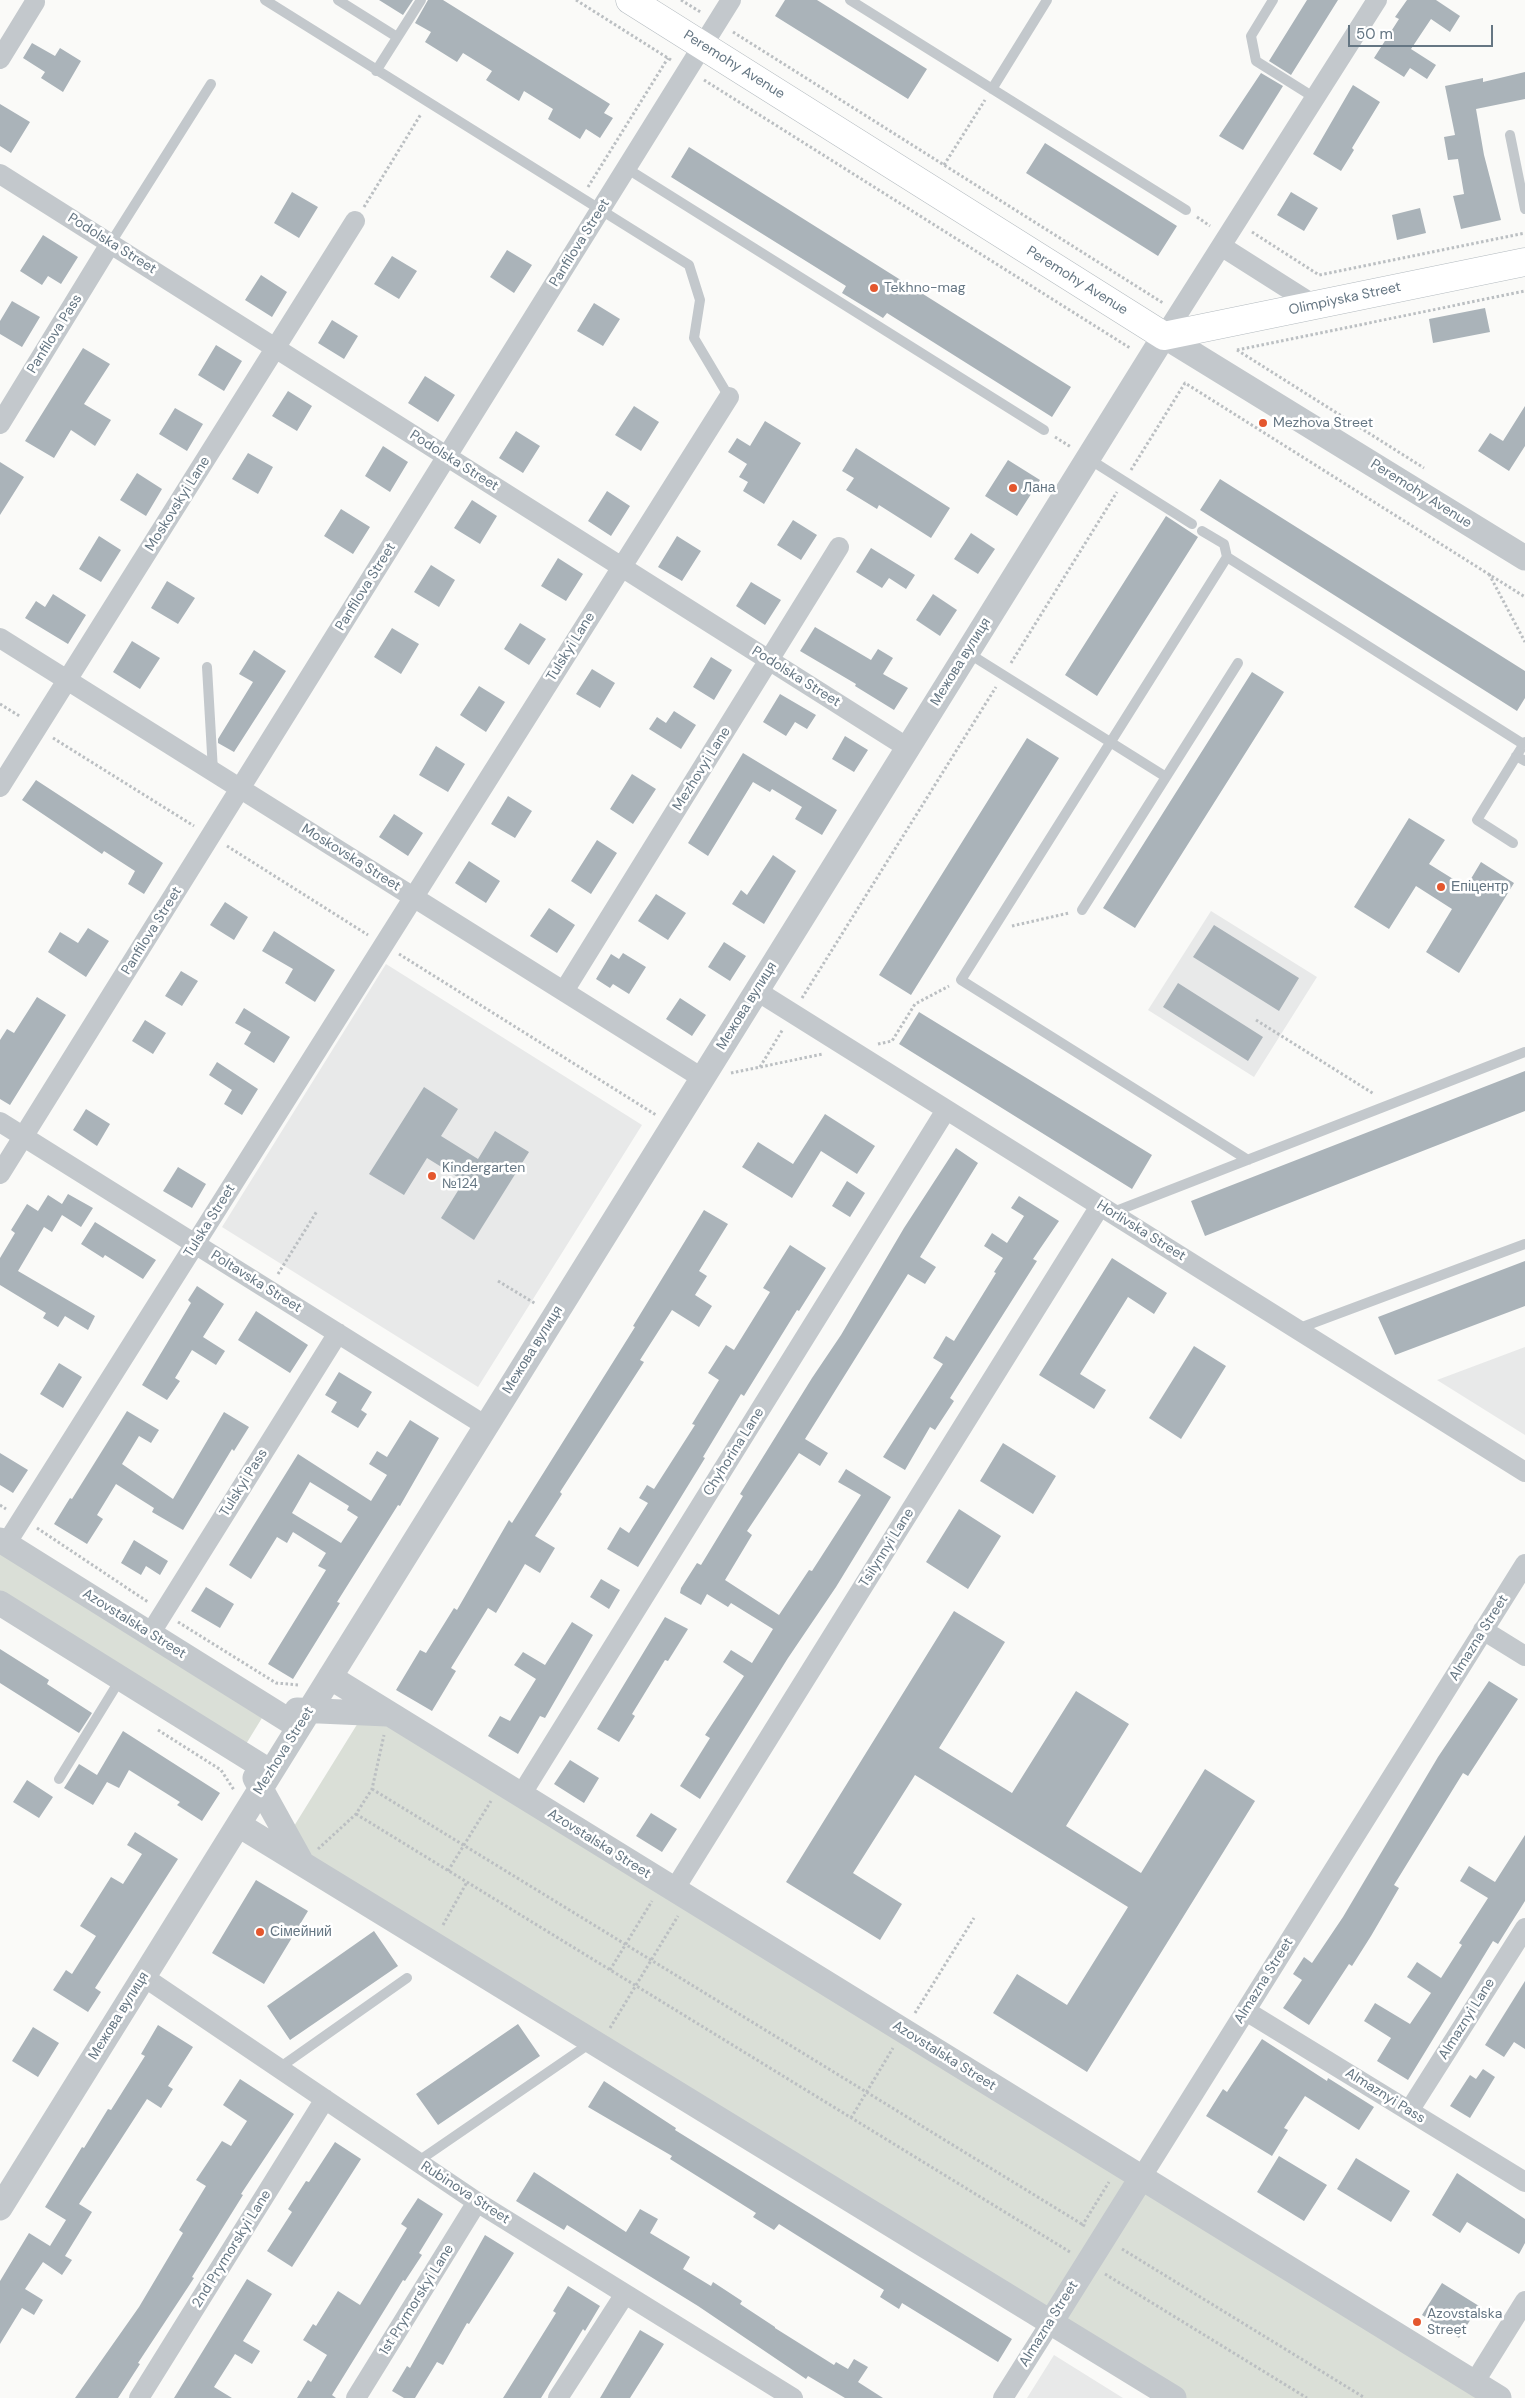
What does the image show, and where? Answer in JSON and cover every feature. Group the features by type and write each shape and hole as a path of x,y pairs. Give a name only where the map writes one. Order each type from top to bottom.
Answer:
{"main road":[{"name":"Peremohy Avenue","path":"630,0 1164,336"},
{"name":"Olimpiyska Street","path":"1164,336 1525,262"}],"street":[{"name":"Panfilova Street","path":"0,1174 731,0"},
{"path":"1164,336 1377,0"},
{"path":"0,59 36,1"},
{"name":"Podolska Street","path":"0,174 908,748"},
{"name":"Moskovskyi Lane","path":"0,787 355,221"},
{"name":"Panfilova Pass","path":"0,424 110,244"},
{"path":"1221,246 1314,305"},
{"name":"Межова вулиця","path":"330,1677 967,652 1081,454 1164,336"},
{"name":"Peremohy Avenue","path":"1164,336 1525,558"},
{"name":"Tulskyi Lane","path":"414,898 729,397"},
{"name":"Mezhovyi Lane","path":"564,991 839,547"},
{"name":"Moskovska Street","path":"0,638 702,1078"},
{"name":"Tulska Street","path":"3,1542 22,1518 414,898"},
{"name":"Horlivska Street","path":"757,991 1525,1472"},
{"name":"Chyhorina Lane","path":"521,1795 946,1110"},
{"name":"Poltavska Street","path":"0,1122 486,1426"},
{"name":"Tsilynnyi Lane","path":"675,1890 1106,1210"},
{"name":"Tulskyi Pass","path":"150,1634 338,1333"},
{"name":"Azovstalska Street","path":"3,1542 265,1706 304,1719 389,1714"},
{"name":"Almazna Street","path":"1003,2398 1525,1564"},
{"path":"0,1603 237,1750 266,1780 302,1863"},
{"path":"1483,1630 1525,1656"},
{"name":"Azovstalska Street","path":"330,1677 1499,2398"},
{"name":"Mezhova Street","path":"239,1824 330,1677"},
{"path":"239,1824 1174,2398"},
{"name":"Межова вулиця","path":"0,2208 239,1824"},
{"name":"Almaznyi Lane","path":"1409,2111 1525,1928"},
{"name":"Rubinova Street","path":"144,1977 478,2202 788,2397"},
{"name":"Almaznyi Pass","path":"1246,2011 1525,2182"},
{"name":"2nd Prymorskyi Lane","path":"139,2398 325,2099"},
{"name":"1st Prymorskyi Lane","path":"356,2398 478,2202"},
{"path":"558,2398 625,2294"},
{"path":"1474,2383 1525,2301"}],"lane":[{"path":"265,0 689,265 700,300 694,338 729,397"},
{"path":"338,0 397,37"},
{"path":"376,71 420,0"},
{"path":"850,0 1186,210"},
{"path":"992,89 1048,0"},
{"path":"1274,0 1251,36 1256,61 1314,98"},
{"path":"110,244 211,84"},
{"path":"1510,135 1525,209"},
{"path":"626,168 1044,430"},
{"path":"1081,454 1192,524"},
{"path":"1202,530 1224,544 1227,557 1524,743 1521,758 1477,820 1513,843"},
{"path":"1227,557 960,980 1248,1160"},
{"path":"967,652 1166,777"},
{"path":"1082,910 1238,663"},
{"path":"207,667 213,772"},
{"path":"1106,1210 1248,1160 1525,1052"},
{"path":"1297,1329 1525,1244"},
{"path":"59,1779 122,1678"},
{"path":"279,2068 408,1978"},
{"path":"417,2162 596,2044"}],"path":[{"path":"576,0 668,58 581,198"},
{"path":"717,22 1165,304"},
{"path":"688,70 1136,352"},
{"path":"944,165 992,89"},
{"path":"355,221 427,103"},
{"path":"1236,222 1319,274 1525,233"},
{"path":"1426,469 1237,350 1525,291"},
{"path":"760,1067 1185,383 1525,597"},
{"path":"1044,430 1081,454"},
{"path":"1489,574 1525,642"},
{"path":"0,704 660,1117"},
{"path":"992,930 1082,910"},
{"path":"702,1078 892,1041 916,1004 960,980"},
{"path":"1256,1020 1390,1104"},
{"path":"268,1290 317,1211"},
{"path":"498,1281 541,1308"},
{"path":"0,1505 163,1612 276,1683 306,1686"},
{"path":"265,1706 276,1683"},
{"path":"302,1863 356,1814 372,1789 389,1714"},
{"path":"237,1750 221,1770 238,1796"},
{"path":"372,1789 1365,2398"},
{"path":"448,1871 492,1800"},
{"path":"356,1814 1307,2398"},
{"path":"441,1928 467,1882"},
{"path":"610,1970 626,1944 675,1890"},
{"path":"596,2044 636,1986 651,1960 675,1890"},
{"path":"910,2020 974,1918"},
{"path":"850,2118 898,2040"}],"shaded area":[{"path":"1211,911 1317,977 1254,1077 1148,1010"},
{"name":"Kindergarten №124","path":"386,964 642,1125 478,1387 222,1227"},
{"path":"1525,1347 1525,1435 1437,1380"},
{"path":"0,1547 265,1713 243,1749 0,1596"},
{"path":"361,1718 388,1719 1489,2398 1185,2398 307,1860 291,1831"},
{"path":"1054,2355 1123,2398 1027,2398"}],"building":[{"path":"379,0 413,0 403,15"},
{"path":"428,0 443,0 610,104 604,113 613,118 600,138 586,129 580,139 548,119 553,109 524,91 519,101 486,80 492,71 463,53 457,62 425,42 431,32 415,23"},
{"path":"785,0 817,0 927,69 908,99 775,16"},
{"path":"1307,0 1338,0 1291,75 1269,61"},
{"path":"1407,0 1436,0 1460,16 1450,32 1431,19 1411,49 1436,65 1427,79 1410,68 1404,77 1374,58 1399,19 1395,17"},
{"path":"32,43 55,56 60,48 81,61 63,92 41,78 45,72 23,58"},
{"path":"1525,72 1525,99 1476,109 1484,155 1501,220 1461,229 1453,196 1464,194 1458,159 1448,160 1444,137 1455,135 1445,86 1483,78 1483,82"},
{"path":"1261,73 1283,86 1243,150 1219,136"},
{"path":"1353,85 1380,102 1352,148 1354,150 1341,171 1313,154"},
{"path":"0,104 30,122 11,153 0,146"},
{"path":"1045,143 1177,226 1158,256 1026,173"},
{"path":"689,147 1071,387 1052,417 887,313 883,318 842,293 846,286 671,177"},
{"path":"292,192 318,207 299,238 274,223"},
{"path":"1291,192 1318,208 1304,231 1277,215"},
{"path":"1420,208 1426,233 1397,240 1392,215"},
{"path":"43,235 78,257 61,284 48,276 42,285 20,271"},
{"path":"507,250 532,265 514,293 490,277"},
{"path":"392,256 417,271 399,299 374,284"},
{"path":"261,275 287,292 272,317 245,300"},
{"path":"12,301 40,317 22,347 0,334 0,321"},
{"path":"594,303 620,319 603,346 577,331"},
{"path":"1485,308 1490,332 1433,343 1429,319"},
{"path":"332,320 358,336 344,359 318,343"},
{"path":"216,345 242,361 224,391 198,375"},
{"path":"83,348 110,364 84,404 111,420 95,446 71,430 54,458 25,441"},
{"path":"425,376 455,395 438,422 408,403"},
{"path":"288,391 312,406 297,431 272,416"},
{"path":"634,406 659,422 641,451 615,435"},
{"path":"1525,406 1525,446 1509,471 1478,451 1490,433 1503,441"},
{"path":"175,408 203,424 187,451 159,434"},
{"path":"765,421 801,443 764,504 743,491 748,482 739,477 747,464 728,452 737,438 750,446"},
{"path":"516,431 540,446 523,473 499,458"},
{"path":"383,446 408,462 390,492 365,476"},
{"path":"856,448 950,508 931,538 879,505 877,509 846,490 854,478 842,471"},
{"path":"248,453 273,467 258,494 232,479"},
{"path":"1008,460 1040,480 1017,516 985,496"},
{"path":"0,462 24,477 0,515"},
{"path":"137,473 162,489 146,516 120,500"},
{"path":"1220,479 1525,671 1525,698 1517,711 1200,510"},
{"path":"607,491 630,506 611,536 588,521"},
{"path":"472,500 497,516 480,544 454,528"},
{"path":"341,509 370,527 353,554 324,536"},
{"path":"1166,516 1198,537 1097,696 1065,675"},
{"path":"793,520 817,535 801,560 777,545"},
{"path":"971,533 995,549 978,574 954,559"},
{"path":"99,536 121,550 101,582 79,569"},
{"path":"677,536 701,551 682,581 658,567"},
{"path":"871,548 915,575 906,589 889,578 882,588 856,572"},
{"path":"558,558 583,574 566,601 541,586"},
{"path":"431,565 455,580 439,607 414,592"},
{"path":"167,581 195,598 178,624 151,608"},
{"path":"751,582 781,600 765,625 736,606"},
{"path":"53,594 86,615 68,644 25,618 36,601 45,607"},
{"path":"933,594 957,610 940,636 916,620"},
{"path":"520,623 546,639 529,665 504,649"},
{"path":"815,627 871,660 878,649 893,658 883,674 908,688 894,710 855,686 856,684 800,651"},
{"path":"392,628 419,644 401,674 374,657"},
{"path":"132,641 160,658 140,689 113,672"},
{"path":"254,650 286,671 234,752 218,743 218,739 253,682 239,674"},
{"path":"711,657 732,670 714,700 693,687"},
{"path":"592,669 615,683 600,708 576,694"},
{"path":"1252,672 1284,692 1135,928 1103,908"},
{"path":"479,686 505,702 486,732 460,715"},
{"path":"780,694 816,715 807,729 795,722 786,736 763,722"},
{"path":"674,711 696,725 681,749 649,729 657,717 666,723"},
{"path":"845,736 868,750 854,772 832,759"},
{"path":"1027,738 1059,758 911,995 879,975"},
{"path":"436,746 465,764 448,792 419,775"},
{"path":"743,753 837,810 822,835 795,819 802,807 772,789 770,792 753,782 708,856 688,843"},
{"path":"632,774 656,789 633,824 610,809"},
{"path":"36,780 163,863 144,894 128,884 135,871 104,851 102,854 22,800"},
{"path":"508,796 532,811 515,838 491,824"},
{"path":"394,814 423,833 408,856 379,837"},
{"path":"1409,818 1445,840 1429,864 1466,887 1481,862 1514,883 1459,973 1426,952 1452,909 1416,886 1389,929 1354,907"},
{"path":"597,840 617,853 591,894 571,881"},
{"path":"773,855 796,871 764,924 732,904 741,890 747,895"},
{"path":"469,861 500,881 486,903 455,883"},
{"path":"656,894 686,913 668,940 638,921"},
{"path":"225,902 248,917 234,940 210,925"},
{"path":"549,908 575,925 557,953 530,936"},
{"path":"1214,925 1299,978 1279,1011 1193,957"},
{"path":"88,928 109,941 86,977 48,952 60,932 78,943"},
{"path":"274,931 335,970 315,1002 285,983 293,969 262,951"},
{"path":"724,942 746,956 730,981 708,967"},
{"path":"623,953 646,967 629,994 613,984 610,988 596,979 611,954 619,959"},
{"path":"181,971 198,981 182,1006 165,996"},
{"path":"1178,983 1263,1037 1248,1061 1163,1007"},
{"path":"37,997 66,1015 10,1105 0,1099 0,1040 7,1029 14,1033"},
{"path":"680,998 706,1015 692,1036 666,1019"},
{"path":"244,1008 290,1037 274,1063 244,1044 251,1032 235,1023"},
{"path":"919,1012 1152,1155 1132,1189 899,1044"},
{"path":"145,1020 166,1033 153,1054 132,1041"},
{"path":"217,1062 258,1089 242,1115 224,1104 232,1090 209,1075"},
{"path":"1525,1071 1525,1111 1205,1236 1191,1201"},
{"path":"424,1087 458,1109 441,1136 478,1159 495,1131 529,1152 474,1240 441,1218 464,1181 427,1158 404,1195 369,1174"},
{"path":"86,1109 110,1124 97,1146 73,1130"},
{"path":"825,1114 875,1146 857,1174 821,1151 792,1198 742,1167 758,1142 793,1164"},
{"path":"956,1148 978,1163 920,1257 936,1267 925,1284 908,1274 805,1439 828,1453 820,1466 799,1453 747,1531 752,1535 725,1580 779,1615 809,1570 812,1571 861,1495 838,1482 846,1469 891,1497 836,1587 788,1658 700,1799 680,1786 710,1738 705,1735 744,1676 723,1662 731,1650 752,1663 773,1629 731,1603 728,1607 707,1594 701,1605 680,1593 681,1588 697,1563 701,1565 743,1496 740,1494 841,1335 904,1228"},
{"path":"178,1167 206,1184 192,1208 163,1191"},
{"path":"847,1181 865,1193 850,1217 832,1206"},
{"path":"68,1194 93,1208 81,1227 62,1215 52,1232 44,1227 18,1271 95,1316 88,1330 65,1316 58,1327 43,1318 46,1313 0,1285 0,1258 15,1233 11,1230 27,1204 38,1211 48,1195 62,1204"},
{"path":"1019,1196 1059,1221 1033,1259 1037,1261 950,1398 954,1401 935,1430 930,1427 905,1470 883,1457 943,1364 933,1358 946,1336 954,1341 996,1273 994,1272 1003,1258 984,1246 992,1233 1007,1243 1024,1216 1011,1208"},
{"path":"704,1210 728,1224 699,1271 707,1276 695,1295 712,1306 699,1327 672,1310 640,1360 644,1362 560,1492 562,1494 535,1536 555,1548 540,1573 525,1564 496,1613 488,1608 451,1668 456,1671 432,1711 396,1690 420,1650 426,1653 454,1608 457,1610 509,1520 512,1523 635,1327 633,1326"},
{"path":"95,1222 156,1260 143,1279 105,1255 103,1258 81,1244"},
{"path":"790,1245 826,1268 799,1311 797,1310 744,1396 741,1394 703,1457 705,1458 638,1567 607,1549 620,1527 629,1533 648,1503 639,1498 647,1485 654,1489 695,1425 692,1424 719,1380 708,1373 726,1345 734,1350 770,1292 763,1288"},
{"path":"1112,1258 1167,1293 1154,1314 1128,1297 1080,1374 1106,1390 1094,1409 1039,1375"},
{"path":"1525,1261 1525,1306 1395,1355 1378,1317"},
{"path":"197,1286 224,1304 203,1337 225,1351 216,1365 192,1350 175,1378 180,1381 167,1400 142,1385 191,1303 188,1300"},
{"path":"256,1311 308,1345 290,1373 238,1340"},
{"path":"1194,1346 1226,1366 1181,1439 1149,1418"},
{"path":"59,1363 82,1377 63,1408 40,1394"},
{"path":"339,1372 372,1392 361,1410 367,1414 358,1428 331,1412 337,1402 325,1395"},
{"path":"127,1411 159,1430 151,1443 139,1436 122,1464 173,1499 224,1412 249,1427 234,1451 232,1449 183,1530 152,1512 154,1508 116,1484 97,1515 103,1519 87,1544 54,1524 70,1498 72,1499"},
{"path":"410,1420 439,1438 400,1506 398,1505 337,1602 340,1603 293,1679 268,1664 326,1570 318,1566 326,1553 293,1532 287,1543 277,1537 251,1579 229,1565 298,1454 371,1501 387,1475 369,1464 377,1451 387,1457","holes":["310,1482 349,1506 347,1510 358,1517 341,1543 292,1513"]},
{"path":"1003,1443 1056,1476 1033,1514 980,1481"},
{"path":"0,1453 28,1470 13,1493 0,1485"},
{"path":"959,1509 1001,1536 968,1589 926,1562"},
{"path":"134,1540 168,1561 160,1575 146,1566 141,1575 121,1563"},
{"path":"601,1579 620,1590 609,1609 590,1597"},
{"path":"206,1587 234,1604 220,1628 191,1611"},
{"path":"954,1611 1005,1642 939,1748 1012,1793 1076,1691 1129,1724 1066,1826 1141,1873 1205,1769 1255,1801 1087,2072 993,2013 1017,1974 1067,2005 1128,1907 915,1775 853,1873 902,1904 880,1940 786,1882"},
{"path":"665,1617 688,1629 668,1661 665,1660 632,1714 635,1716 619,1742 597,1729"},
{"path":"572,1622 593,1635 545,1718 540,1716 518,1754 488,1736 500,1716 510,1721 536,1679 514,1665 523,1652 545,1665"},
{"path":"0,1649 49,1680 47,1684 92,1713 79,1733 0,1683"},
{"path":"1489,1681 1518,1699 1468,1776 1463,1773 1394,1885 1399,1888 1371,1936 1352,1966 1349,1964 1309,2025 1283,2008 1302,1980 1293,1974 1304,1957 1312,1963 1343,1917 1438,1757"},
{"path":"123,1731 220,1793 202,1821 177,1805 180,1802 129,1770 119,1788 107,1782 93,1805 64,1788 79,1764 97,1775"},
{"path":"570,1760 599,1778 584,1803 554,1784"},
{"path":"27,1780 53,1797 39,1818 13,1802"},
{"path":"651,1813 677,1829 662,1852 636,1836"},
{"path":"135,1832 178,1859 95,1988 101,1992 88,2012 53,1990 66,1970 72,1974 96,1936 80,1926 111,1877 123,1884 142,1854 127,1845"},
{"path":"1525,1835 1525,1901 1498,1944 1493,1941 1408,2080 1377,2061 1391,2038 1364,2021 1375,2003 1410,2024 1431,1993 1407,1977 1417,1962 1441,1978 1462,1945 1459,1943 1488,1898 1460,1881 1469,1866 1495,1882"},
{"path":"256,1880 308,1911 264,1984 212,1953"},
{"path":"374,1931 398,1966 290,2040 267,2006"},
{"path":"1525,1981 1525,2049 1514,2042 1504,2057 1485,2045"},
{"path":"518,2024 540,2056 438,2125 416,2094"},
{"path":"158,2025 193,2047 168,2086 173,2089 161,2108 147,2099 79,2204 92,2212 65,2256 72,2260 62,2275 43,2262 25,2289 43,2300 34,2315 22,2308 0,2344 0,2281 29,2233 50,2246 66,2220 45,2207 82,2147 84,2148 108,2109 111,2110 145,2056 141,2054"},
{"path":"33,2027 59,2043 38,2077 12,2061"},
{"path":"1262,2039 1327,2081 1328,2078 1374,2107 1359,2130 1305,2096 1284,2128 1288,2130 1272,2156 1206,2116 1223,2089 1227,2092"},
{"path":"1483,2069 1495,2077 1470,2118 1450,2106 1470,2075 1476,2079"},
{"path":"240,2079 294,2114 241,2194 243,2195 192,2277 194,2278 138,2363 140,2364 118,2398 75,2398 139,2307 183,2233 179,2230 206,2186 196,2180 222,2141 231,2146 247,2121 223,2105"},
{"path":"604,2081 676,2128 675,2130 1012,2339 998,2362 902,2303 899,2309 880,2297 884,2290 779,2224 774,2230 753,2217 756,2213 670,2159 672,2156 588,2107"},
{"path":"335,2142 361,2159 292,2267 267,2251 292,2212 288,2209 306,2181 309,2182"},
{"path":"1279,2156 1327,2185 1304,2221 1257,2192"},
{"path":"1356,2158 1410,2191 1391,2222 1337,2189"},
{"path":"534,2172 626,2232 640,2209 658,2219 650,2233 690,2257 683,2269 711,2286 713,2282 742,2301 740,2304 834,2365 836,2362 848,2369 854,2359 868,2367 858,2382 883,2398 845,2398 808,2376 806,2379 698,2306 567,2225 564,2230 516,2201"},
{"path":"1457,2173 1525,2219 1525,2243 1519,2254 1467,2222 1460,2233 1432,2215"},
{"path":"418,2198 443,2214 419,2253 422,2255 405,2281 403,2280 332,2395 336,2398 297,2398 308,2380 311,2382 327,2355 303,2340 313,2324 316,2326 338,2291 360,2305 407,2228 401,2224"},
{"path":"485,2235 514,2253 469,2324 467,2323 443,2365 437,2362 415,2398 404,2398 392,2391 407,2366 410,2368"},
{"path":"247,2279 272,2294 243,2341 260,2351 252,2364 235,2354 214,2387 232,2398 174,2398"},
{"path":"1442,2283 1479,2306 1459,2338 1422,2315"},
{"path":"568,2286 600,2306 585,2331 583,2329 541,2398 503,2398 556,2313 553,2311"},
{"path":"640,2330 664,2344 630,2398 600,2398"}],"place":[{"name":"Tekhno-mag","path":"874,288"},
{"name":"Mezhova Street","path":"1263,423"},
{"name":"Лана","path":"1013,488"},
{"name":"Епіцентр","path":"1441,887"},
{"name":"Kindergarten №124","path":"432,1176"},
{"name":"Сімейний","path":"260,1932"},
{"name":"Azovstalska Street","path":"1417,2322"}]}
